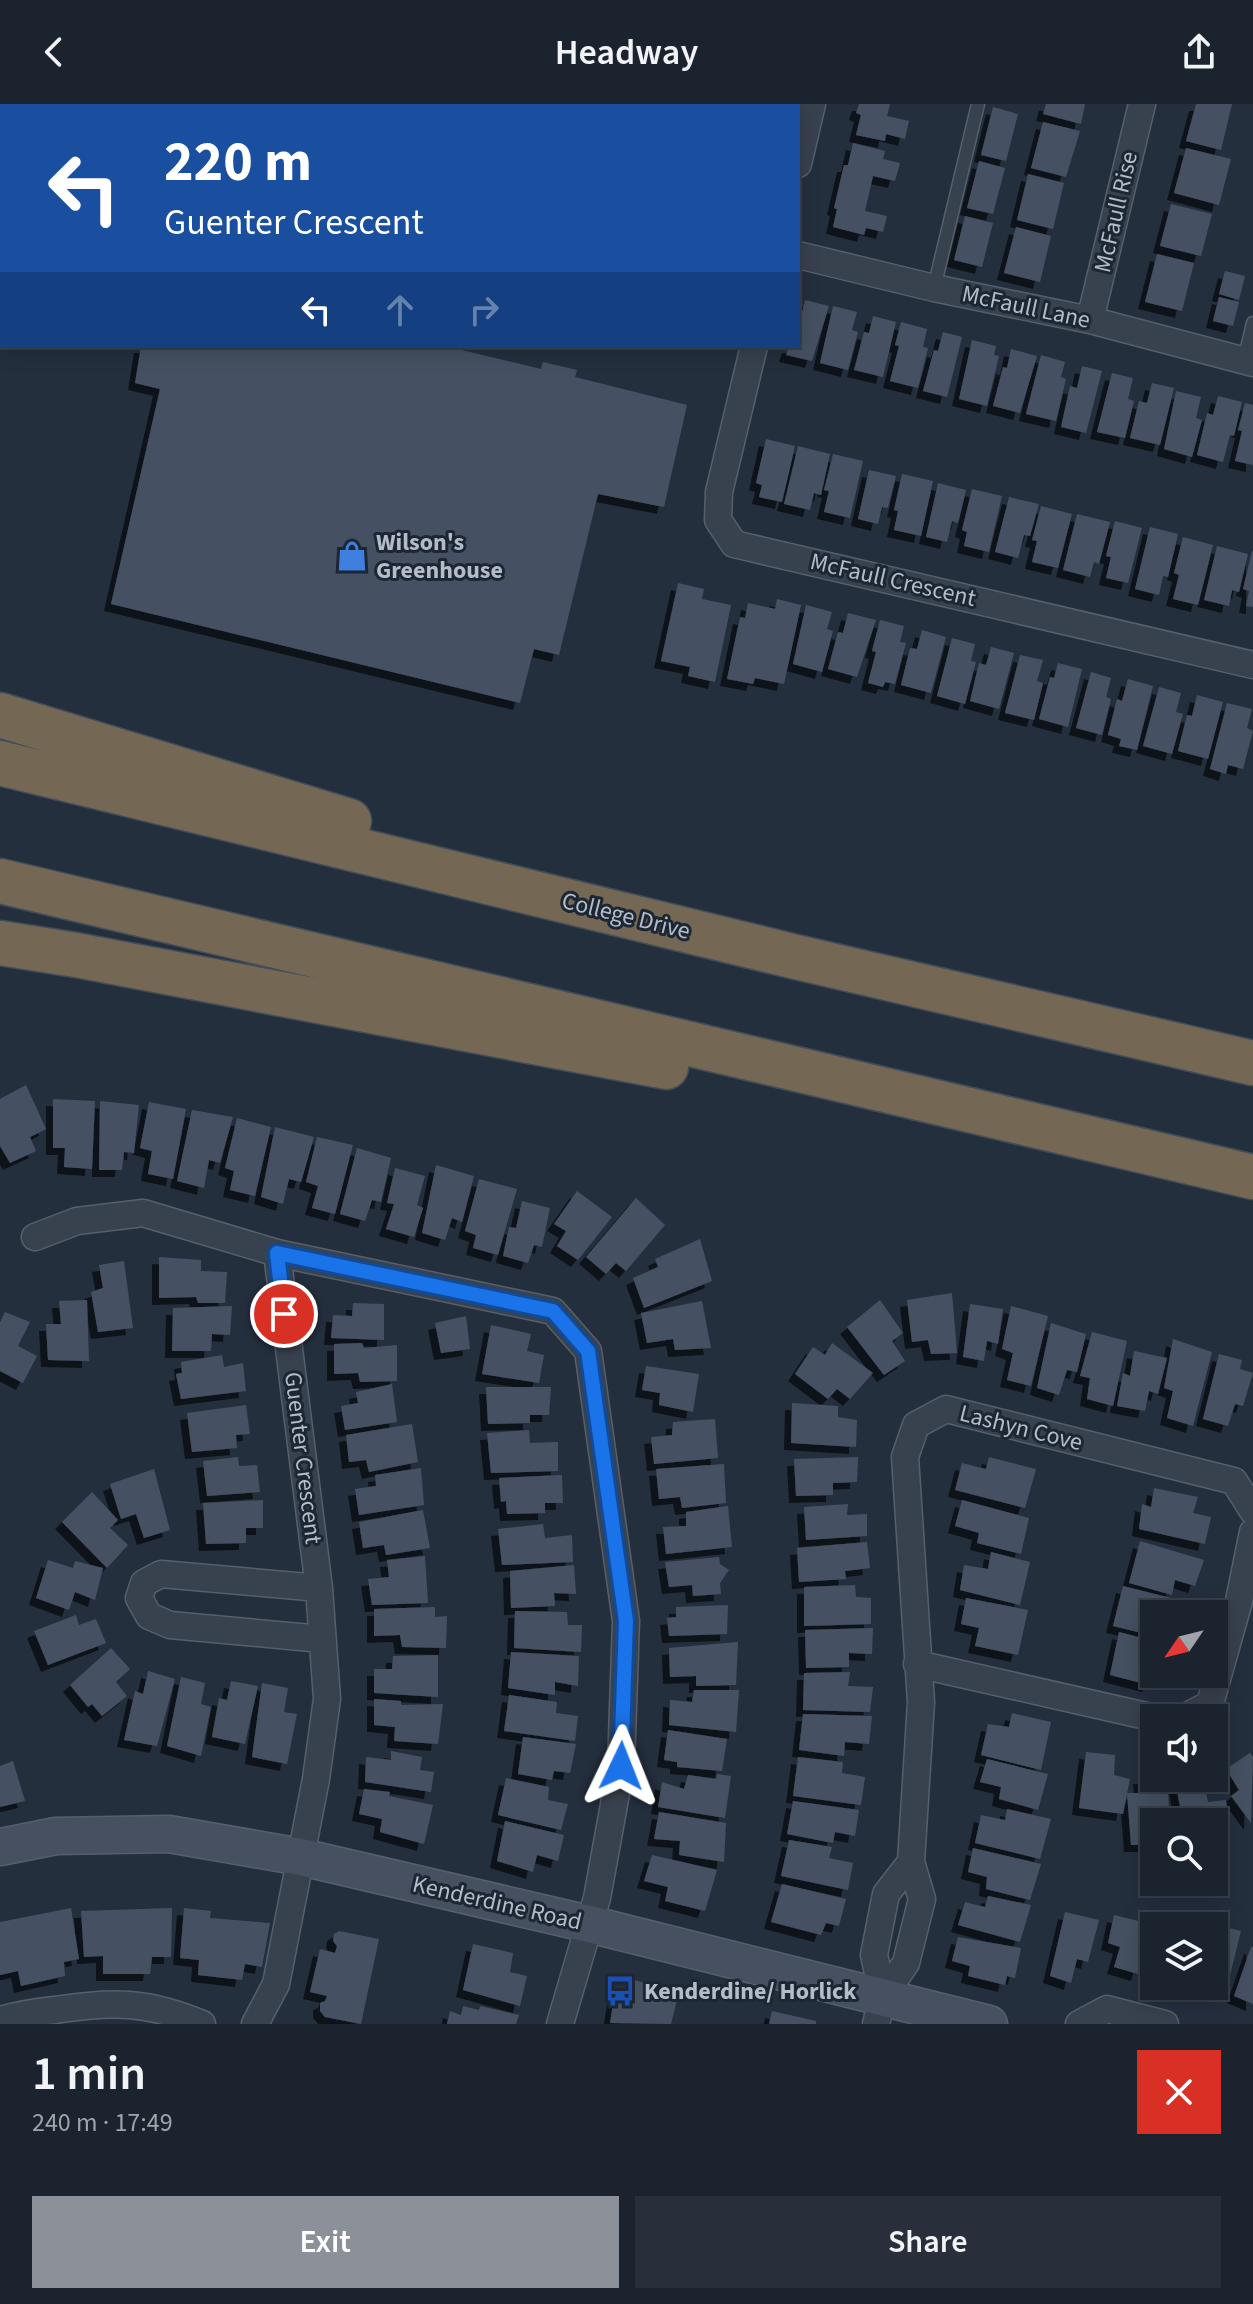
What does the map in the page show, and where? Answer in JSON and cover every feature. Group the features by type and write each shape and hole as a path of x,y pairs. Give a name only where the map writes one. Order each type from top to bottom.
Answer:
{"highway":[{"path":"0,715 796,957"},
{"name":"College Drive","path":"0,763 796,957 1253,1063"},
{"path":"0,881 1253,1178"},
{"path":"0,943 1253,1178"}],"street":[{"path":"800,155 812,104"},
{"name":"McFaull Rise","path":"1090,320 1142,104"},
{"name":"McFaull Lane","path":"800,255 934,288 1090,320 1248,362"},
{"name":"McFaull Crescent","path":"754,348 719,492 718,520 734,544 1253,665"},
{"path":"35,1237 77,1221 143,1213 277,1253 553,1311 588,1351 626,1621 621,1766 597,1898 560,2024"},
{"name":"Guenter Crescent","path":"255,2024 276,1984 316,1779 327,1699 319,1588 277,1253"},
{"name":"Lashyn Cove","path":"880,2010 906,1963 922,1899 911,1862 921,1702 905,1457 916,1425 946,1409 1234,1481 1253,1511"},
{"path":"1210,1704 1239,1601 1253,1532"},
{"path":"319,1588 161,1574 144,1583 139,1598 149,1616 170,1625 322,1639"},
{"path":"917,1664 1140,1715"},
{"name":"Kenderdine Road","path":"0,1847 56,1836 169,1834 301,1857 589,1924 880,2010 989,2024"},
{"path":"880,2010 874,1955 886,1894 911,1862"},
{"path":"0,2020 103,2003 140,2005 202,2024"},
{"path":"1079,2024 1107,2009 1165,2024"}],"lane":[{"path":"934,288 978,104"},
{"path":"1248,362 1253,323"}],"building":[{"path":"859,104 890,104 887,116 909,121 905,139 886,134 885,141 856,135 861,115 856,113"},
{"path":"1046,104 1085,104 1081,124 1043,114"},
{"path":"1196,104 1232,104 1221,150 1186,141"},
{"path":"993,107 1018,114 1006,161 981,155"},
{"path":"1043,122 1080,131 1066,177 1031,168"},
{"path":"853,143 885,151 883,159 900,163 895,181 873,176 865,211 887,216 883,232 866,228 864,235 833,227 844,165 848,165"},
{"path":"1186,148 1231,159 1219,205 1174,193"},
{"path":"979,161 1005,168 993,214 967,208"},
{"path":"1028,174 1064,183 1053,229 1017,220"},
{"path":"1171,204 1212,214 1201,256 1160,246"},
{"path":"965,216 993,223 982,267 954,260"},
{"path":"1016,227 1051,236 1040,282 1004,273"},
{"path":"1157,254 1194,263 1182,311 1145,302"},
{"path":"1225,271 1245,276 1239,300 1219,294"},
{"path":"1219,297 1239,302 1233,326 1213,321"},
{"path":"805,300 829,306 812,361 786,355 788,348 800,348"},
{"path":"833,306 857,312 852,330 858,332 848,370 820,363"},
{"path":"873,316 896,322 883,377 854,370 864,332 869,333"},
{"path":"901,322 927,329 923,347 928,348 918,388 890,381 899,346 895,345"},
{"path":"943,332 962,337 947,397 923,391 934,350 938,351"},
{"path":"972,340 996,346 994,355 999,356 987,406 959,399"},
{"name":"Wilson's Greenhouse","path":"141,348 453,348 541,369 543,362 577,370 575,377 687,405 664,507 598,494 559,655 534,649 520,703 111,604 160,389 135,383"},
{"path":"1011,349 1037,356 1020,413 993,406"},
{"path":"1041,355 1065,362 1061,377 1066,379 1056,421 1026,414"},
{"path":"1082,366 1102,371 1086,433 1061,427 1070,386 1077,388"},
{"path":"1112,373 1133,378 1128,399 1134,401 1125,438 1097,432"},
{"path":"1152,383 1174,388 1160,445 1130,438 1139,401 1147,403"},
{"path":"1176,391 1201,397 1196,418 1202,420 1192,457 1164,449"},
{"path":"1218,396 1242,402 1234,436 1230,435 1223,462 1197,455 1207,413 1213,415"},
{"path":"1245,403 1253,405 1253,465 1235,461"},
{"path":"766,439 795,446 782,502 759,497 762,485 756,483"},
{"path":"798,446 830,454 821,495 814,493 810,510 784,504"},
{"path":"833,454 863,461 850,518 824,512 829,491 824,490"},
{"path":"869,470 896,476 888,508 882,507 878,524 858,519"},
{"path":"902,474 933,481 921,536 894,530 898,511 894,510"},
{"path":"938,483 966,490 958,523 952,521 947,542 926,537"},
{"path":"972,489 1002,496 989,552 964,546 967,532 962,530"},
{"path":"1009,497 1039,504 1030,536 1024,535 1018,558 995,552"},
{"path":"1041,506 1072,514 1058,568 1032,562 1037,541 1032,540"},
{"path":"1077,514 1110,522 1099,564 1094,562 1090,577 1063,570"},
{"path":"1115,521 1142,528 1128,583 1106,578 1111,557 1106,556"},
{"path":"1150,527 1178,534 1168,577 1163,576 1159,595 1135,589"},
{"path":"1183,537 1213,545 1198,605 1173,599 1179,575 1174,573"},
{"path":"1217,546 1248,554 1239,592 1232,590 1229,606 1204,600"},
{"path":"1252,551 1253,607 1246,606 1249,591 1243,589"},
{"path":"678,583 704,589 702,599 731,605 715,682 688,676 690,667 661,661"},
{"path":"777,599 801,605 784,684 755,678 753,684 727,679 740,617 745,618 748,603 775,609"},
{"path":"806,605 832,612 827,629 833,631 822,672 793,664"},
{"path":"848,613 876,620 857,677 828,669 838,632 843,633"},
{"path":"880,620 904,626 900,642 906,643 895,684 885,682 883,687 868,683"},
{"path":"922,630 946,637 931,693 901,685 910,648 917,649"},
{"path":"952,638 975,644 971,661 976,662 965,704 937,696"},
{"path":"991,647 1014,653 999,709 970,701 979,663 986,665"},
{"path":"1020,655 1043,660 1037,681 1043,683 1034,720 1005,713"},
{"path":"1058,663 1082,669 1068,727 1039,719 1050,677 1054,678"},
{"path":"1091,672 1111,678 1106,697 1111,699 1102,735 1076,728"},
{"path":"1128,679 1153,686 1137,750 1119,746 1121,739 1108,735 1117,699 1122,701"},
{"path":"1159,687 1181,693 1176,712 1183,714 1172,754 1143,746"},
{"path":"1197,695 1223,702 1208,759 1178,751 1187,715 1192,716"},
{"path":"1227,703 1252,709 1247,728 1253,731 1243,769 1228,765 1226,774 1210,769"},
{"path":"26,1085 46,1129 30,1137 36,1151 10,1163 0,1146 0,1099"},
{"path":"53,1099 95,1101 92,1169 64,1167 65,1148 53,1148"},
{"path":"100,1101 139,1105 134,1153 124,1152 122,1170 99,1170"},
{"path":"149,1102 186,1109 173,1179 148,1174 152,1151 140,1148"},
{"path":"192,1110 233,1117 220,1163 209,1160 204,1188 177,1181"},
{"path":"237,1118 271,1127 255,1196 230,1190 234,1171 225,1168"},
{"path":"275,1127 314,1137 301,1182 289,1179 283,1204 261,1197"},
{"path":"317,1137 353,1145 335,1214 312,1208 318,1186 306,1182"},
{"path":"357,1148 391,1158 381,1202 372,1200 365,1221 340,1214"},
{"path":"436,1165 474,1176 462,1222 452,1218 445,1240 422,1233"},
{"path":"395,1168 425,1176 417,1205 423,1208 414,1237 386,1229 394,1204 387,1203"},
{"path":"479,1179 517,1189 498,1255 473,1248 476,1235 465,1231"},
{"path":"577,1191 612,1217 578,1260 557,1246 566,1231 554,1224"},
{"path":"636,1198 665,1225 626,1271 616,1263 606,1274 586,1257"},
{"path":"522,1201 550,1208 542,1247 534,1245 528,1263 503,1256 509,1227 516,1228"},
{"path":"700,1239 712,1281 644,1308 633,1278 658,1267 655,1259"},
{"path":"159,1257 201,1260 201,1271 227,1272 225,1303 198,1303 196,1297 159,1298"},
{"path":"124,1261 133,1328 98,1332 91,1292 103,1288 99,1265"},
{"path":"952,1293 957,1353 931,1354 928,1340 912,1342 907,1300"},
{"path":"87,1300 89,1361 48,1360 46,1324 61,1324 59,1301"},
{"path":"880,1300 903,1333 892,1341 905,1361 884,1375 847,1327"},
{"path":"702,1301 711,1348 675,1350 673,1339 647,1343 641,1313"},
{"path":"353,1303 384,1304 384,1340 331,1338 333,1315 352,1316"},
{"path":"970,1304 1003,1309 998,1344 987,1341 984,1361 963,1357"},
{"path":"232,1306 230,1335 212,1334 211,1351 172,1351 173,1308"},
{"path":"1011,1306 1048,1316 1031,1386 1007,1380 1013,1353 1002,1349"},
{"path":"5,1312 30,1322 18,1346 37,1356 23,1383 0,1371 0,1322"},
{"path":"466,1316 470,1349 441,1353 435,1323"},
{"path":"1051,1323 1086,1334 1077,1372 1067,1370 1059,1395 1037,1388"},
{"path":"491,1325 531,1334 527,1351 544,1355 539,1383 482,1374"},
{"path":"1092,1332 1127,1341 1113,1406 1087,1399 1090,1378 1080,1376"},
{"path":"1173,1339 1212,1352 1193,1426 1167,1418 1173,1391 1164,1388"},
{"path":"362,1343 364,1348 397,1345 397,1381 360,1382 358,1373 334,1374 334,1344"},
{"path":"832,1343 873,1373 850,1399 837,1389 828,1399 795,1374 813,1347 825,1355"},
{"path":"1134,1351 1167,1358 1158,1394 1149,1391 1145,1411 1117,1406 1123,1373 1130,1376"},
{"path":"1219,1354 1242,1360 1240,1369 1253,1373 1243,1406 1235,1404 1228,1426 1203,1419"},
{"path":"222,1355 224,1367 243,1363 246,1391 181,1399 176,1374 182,1373 181,1362"},
{"path":"646,1366 699,1374 693,1412 659,1405 660,1393 642,1390"},
{"path":"392,1384 397,1422 345,1430 341,1406 358,1403 356,1392"},
{"path":"486,1387 551,1387 549,1415 530,1415 530,1423 488,1424"},
{"path":"792,1403 838,1406 838,1417 857,1420 856,1447 791,1443"},
{"path":"246,1405 250,1434 236,1435 237,1448 192,1452 187,1413"},
{"path":"715,1419 718,1458 654,1464 651,1437 672,1435 673,1422"},
{"path":"412,1424 418,1462 369,1472 366,1460 349,1462 346,1435"},
{"path":"529,1430 530,1443 558,1442 558,1471 491,1473 487,1433"},
{"path":"238,1457 239,1466 257,1465 260,1492 207,1496 203,1461"},
{"path":"858,1457 857,1482 833,1483 833,1495 796,1496 794,1459"},
{"path":"989,1457 1036,1469 1025,1508 955,1490 962,1463 986,1469"},
{"path":"724,1464 726,1503 682,1508 680,1497 659,1499 656,1469"},
{"path":"421,1468 424,1505 359,1515 355,1489 376,1486 375,1475"},
{"path":"154,1469 170,1530 144,1538 136,1514 121,1519 110,1484"},
{"path":"562,1475 563,1503 545,1503 545,1513 507,1514 506,1501 501,1502 499,1478"},
{"path":"1154,1488 1198,1497 1193,1513 1211,1517 1205,1544 1139,1529 1142,1504 1151,1507"},
{"path":"92,1492 118,1520 110,1528 128,1545 107,1568 62,1522"},
{"path":"263,1500 263,1528 246,1528 246,1543 206,1544 203,1503"},
{"path":"962,1500 1029,1518 1021,1554 977,1543 979,1533 955,1526"},
{"path":"848,1504 847,1515 867,1514 867,1536 806,1540 804,1507"},
{"path":"728,1506 732,1547 666,1554 663,1527 686,1526 686,1512"},
{"path":"423,1510 430,1548 386,1555 384,1545 363,1548 359,1522"},
{"path":"543,1524 545,1538 572,1535 573,1562 502,1565 498,1529"},
{"path":"1140,1541 1204,1560 1195,1586 1175,1580 1172,1595 1129,1583"},
{"path":"867,1542 870,1568 845,1571 846,1579 799,1582 797,1548"},
{"path":"991,1552 1030,1562 1020,1605 960,1590 964,1565 988,1569"},
{"path":"425,1556 428,1603 372,1605 368,1579 389,1577 387,1560"},
{"path":"719,1557 720,1564 729,1570 720,1583 721,1594 693,1596 692,1585 669,1587 665,1562"},
{"path":"48,1560 73,1568 75,1561 103,1568 95,1600 75,1592 69,1610 36,1598"},
{"path":"574,1565 576,1594 554,1593 555,1606 511,1608 510,1571"},
{"path":"855,1585 856,1597 871,1598 871,1624 804,1626 804,1587"},
{"path":"1123,1586 1171,1598 1140,1600 1140,1633 1113,1626"},
{"path":"966,1598 1028,1610 1018,1655 975,1646 979,1628 961,1624"},
{"path":"728,1605 727,1634 669,1636 667,1618 676,1617 676,1607"},
{"path":"435,1607 435,1617 447,1616 446,1648 402,1647 400,1635 374,1636 374,1609"},
{"path":"515,1611 567,1612 568,1625 582,1625 581,1652 514,1648"},
{"path":"76,1615 79,1625 96,1619 106,1643 48,1665 34,1631"},
{"path":"873,1628 872,1654 849,1653 849,1667 806,1668 805,1630"},
{"path":"1119,1632 1140,1637 1140,1683 1110,1675"},
{"path":"738,1642 736,1685 696,1686 696,1676 670,1677 669,1648"},
{"path":"111,1648 130,1669 116,1682 127,1696 102,1716 92,1704 88,1707 70,1685"},
{"path":"511,1652 579,1656 578,1686 555,1682 555,1695 508,1688"},
{"path":"438,1655 438,1697 374,1693 374,1669 392,1669 393,1656"},
{"path":"148,1671 175,1679 157,1746 124,1740 135,1691 143,1694"},
{"path":"850,1672 848,1686 873,1687 870,1712 803,1710 804,1673"},
{"path":"181,1677 205,1683 201,1704 211,1707 201,1756 167,1746"},
{"path":"231,1681 258,1686 245,1744 212,1737 219,1698 227,1700"},
{"path":"262,1683 288,1688 284,1712 297,1714 287,1764 252,1757"},
{"path":"694,1690 739,1690 736,1732 669,1725 670,1700 692,1702"},
{"path":"509,1695 557,1702 556,1713 578,1716 575,1741 504,1731"},
{"path":"374,1699 401,1701 401,1705 443,1704 438,1744 394,1741 395,1727 374,1725"},
{"path":"1012,1713 1051,1722 1041,1770 981,1755 988,1724 1009,1727"},
{"path":"803,1714 872,1716 869,1744 845,1742 844,1756 799,1750"},
{"path":"668,1730 727,1739 722,1771 677,1767 677,1762 664,1760"},
{"path":"523,1737 576,1744 570,1773 554,1771 552,1780 518,1774"},
{"path":"391,1751 422,1757 420,1770 434,1772 431,1792 365,1782 366,1757 391,1760"},
{"path":"1086,1752 1115,1755 1114,1775 1130,1779 1123,1814 1079,1808"},
{"path":"1250,1753 1253,1757 1251,1823 1231,1796 1239,1790 1228,1768"},
{"path":"798,1757 843,1762 842,1773 865,1777 861,1805 793,1796"},
{"path":"987,1759 1048,1774 1038,1810 999,1799 1001,1787 980,1782"},
{"path":"13,1761 25,1801 0,1807 0,1766"},
{"path":"717,1774 731,1776 725,1818 658,1807 662,1782 684,1789 688,1775 716,1779"},
{"path":"506,1778 549,1787 548,1800 568,1804 561,1830 498,1815"},
{"path":"364,1789 390,1792 389,1796 433,1805 424,1844 380,1832 382,1819 359,1814"},
{"path":"1168,1792 1169,1808 1140,1808 1140,1845 1131,1845 1127,1793"},
{"path":"1177,1792 1206,1792 1208,1802 1226,1800 1227,1808 1180,1808"},
{"path":"793,1801 859,1810 855,1836 835,1832 833,1843 787,1834"},
{"path":"1007,1809 1051,1819 1040,1859 975,1843 981,1815 1005,1820"},
{"path":"659,1812 726,1823 724,1862 679,1855 680,1841 654,1839"},
{"path":"505,1821 564,1835 558,1861 537,1855 533,1872 497,1861"},
{"path":"789,1840 832,1847 829,1858 853,1863 848,1890 781,1876"},
{"path":"973,1848 1041,1864 1030,1900 986,1889 987,1877 968,1872"},
{"path":"652,1855 717,1870 705,1911 665,1901 668,1887 644,1881"},
{"path":"782,1884 846,1899 839,1926 826,1923 821,1935 771,1922"},
{"path":"988,1896 1031,1905 1020,1942 958,1925 965,1902 985,1907"},
{"path":"71,1908 79,1959 64,1962 65,1976 21,1986 18,1971 0,1975 0,1922"},
{"path":"172,1908 171,1957 152,1957 150,1974 103,1974 103,1956 84,1957 81,1911"},
{"path":"184,1908 211,1911 210,1918 270,1923 262,1967 245,1964 242,1980 198,1975 199,1960 180,1958"},
{"path":"1065,1912 1099,1920 1088,1962 1077,1959 1071,1983 1050,1976"},
{"path":"1114,1915 1140,1921 1138,1974 1114,1967 1120,1947 1108,1943"},
{"path":"1228,1928 1241,1931 1228,1983"},
{"path":"339,1931 379,1939 361,2024 325,2017 320,2011 320,2003 327,1996 310,1992 320,1949 335,1953 334,1934"},
{"path":"958,1937 1021,1948 1015,1978 1007,1976 1005,1985 968,1976 970,1966 952,1961"},
{"path":"473,1944 513,1953 510,1972 527,1976 520,2006 463,1990"},
{"path":"1253,1947 1253,2004 1234,1996"},
{"path":"634,1980 679,1992 671,2024 610,2023 614,1997 630,2001"},
{"path":"463,2006 479,2010 480,2006 519,2015 516,2024 447,2024 450,2011 461,2015"},
{"path":"772,2011 816,2021 816,2024 769,2024"}],"place":[{"name":"Wilson's Greenhouse","path":"352,556"},
{"name":"Kenderdine/ Horlick","path":"620,1991"}],"route":[{"path":"284,1314 277,1253 553,1311 588,1351 626,1621 621,1766"}]}
